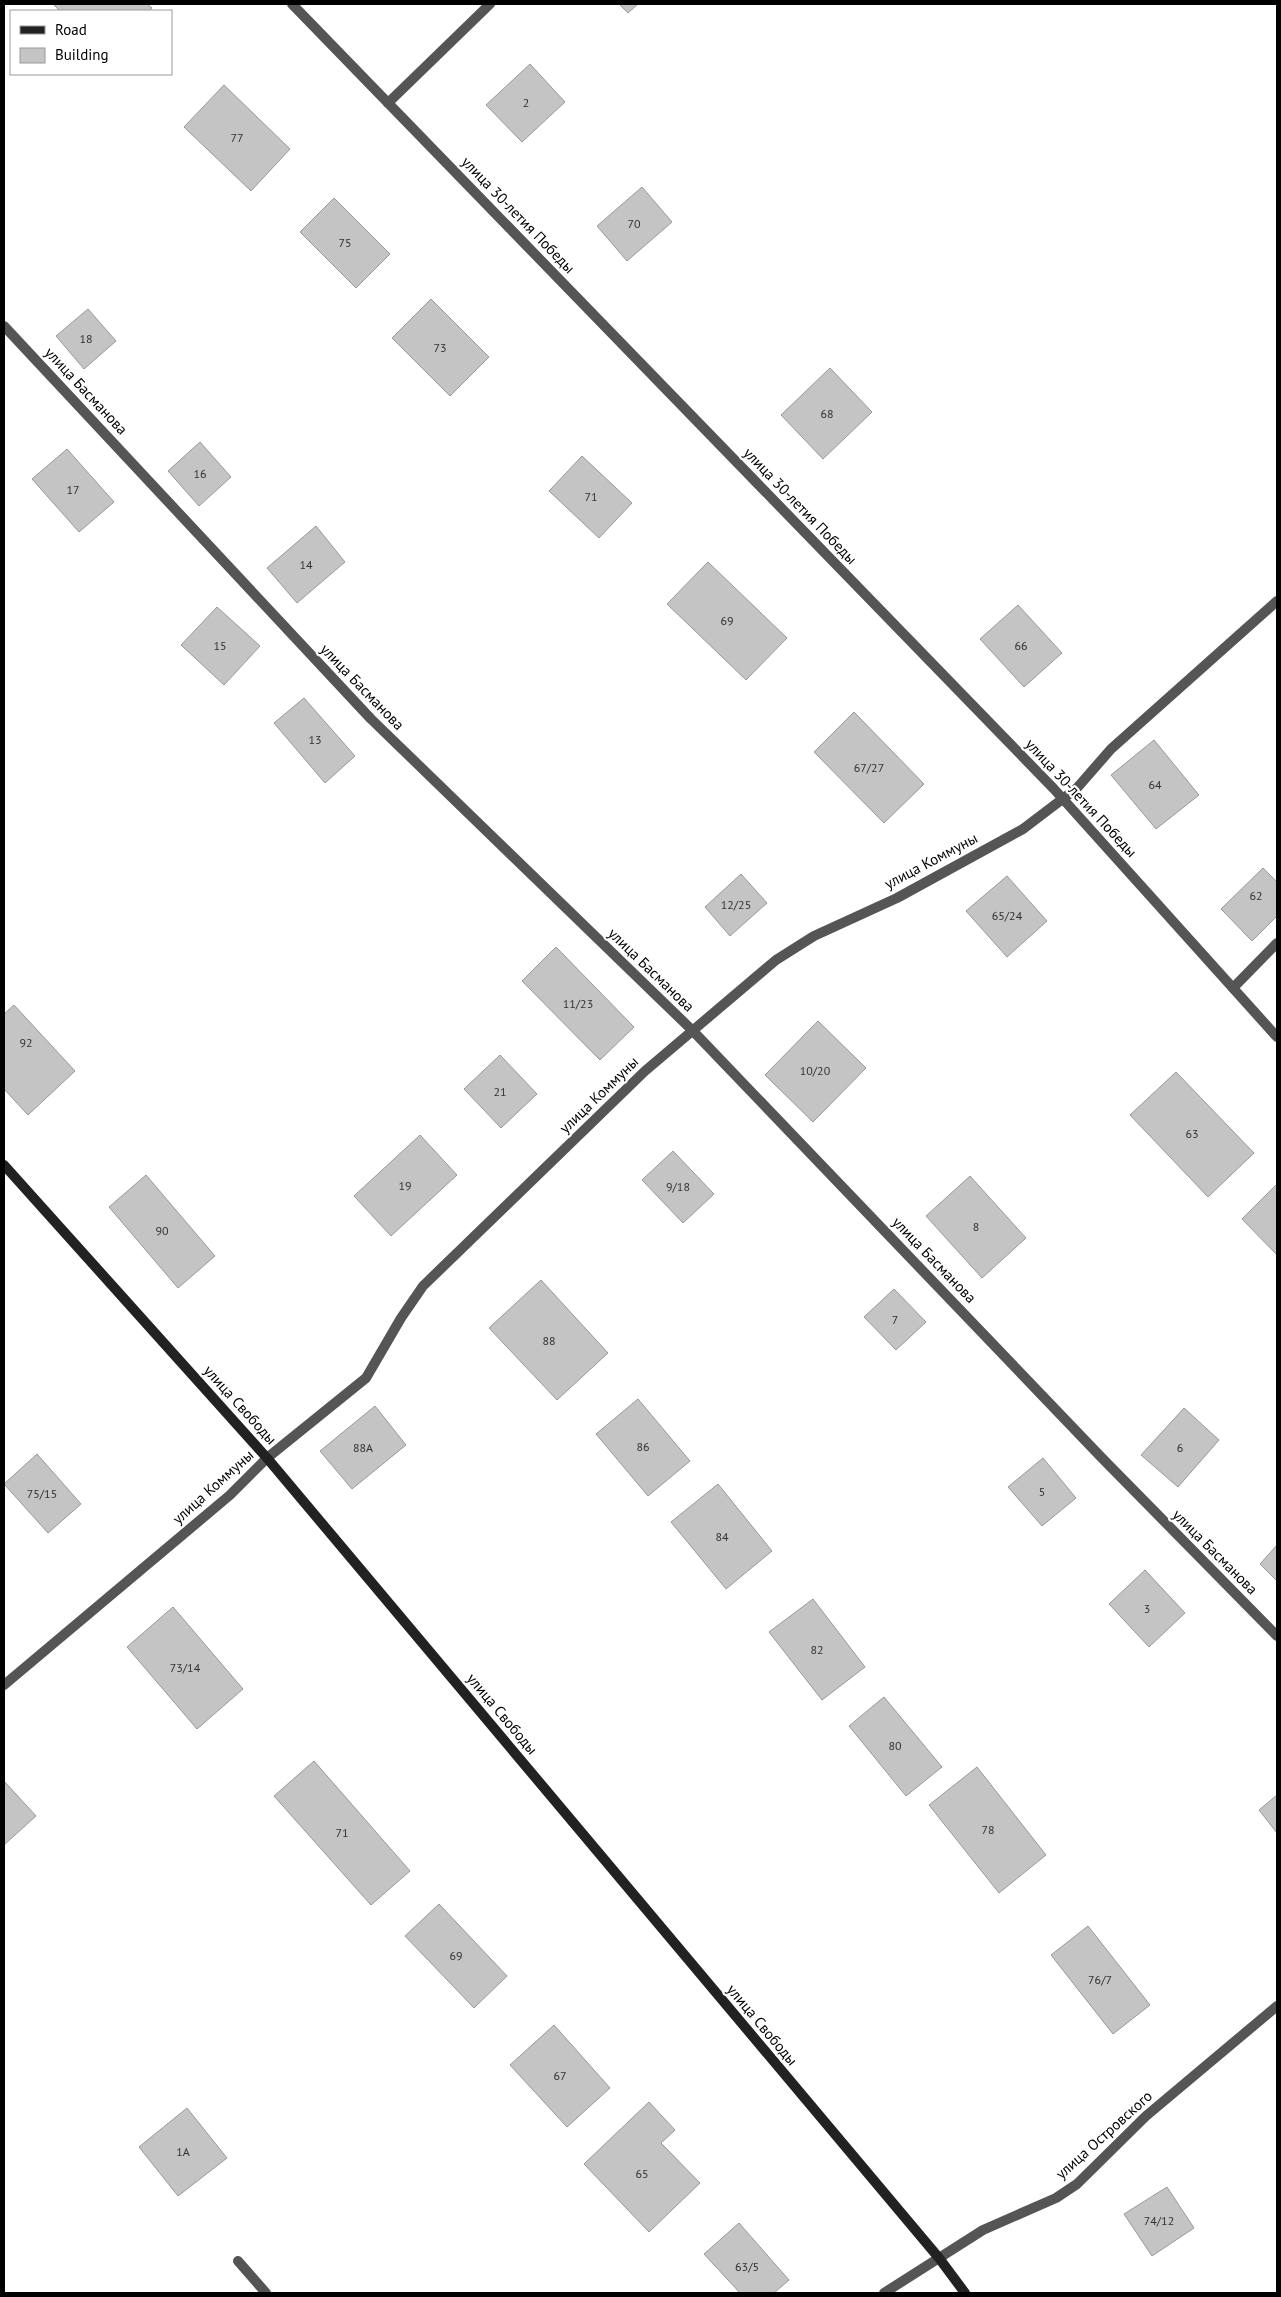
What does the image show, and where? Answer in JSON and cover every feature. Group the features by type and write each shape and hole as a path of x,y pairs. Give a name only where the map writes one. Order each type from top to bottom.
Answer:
{"street":[{"name":"улица 30-летия Победы","path":"292,4 1063,798 1277,1037"},
{"path":"388,102 490,4"},
{"name":"улица Басманова","path":"4,326 371,719 693,1031 1100,1457 1277,1636"},
{"name":"улица Коммуны","path":"4,1685 230,1495 267,1458 366,1378 401,1318 423,1286 645,1071 776,960 814,936 897,898 1023,829 1077,788 1111,748 1277,600"},
{"path":"1233,988 1277,943"},
{"name":"улица Свободы","path":"4,1165 267,1458 939,2258 965,2293"},
{"name":"улица Островского","path":"884,2293 983,2230 1056,2198 1077,2184 1146,2116 1277,2006"},
{"path":"238,2262 266,2293"}],"building":[{"path":"53,4 147,4 152,8 150,10 59,10"},
{"path":"619,4 638,4 628,13"},
{"path":"530,64 565,102 522,142 486,105"},
{"path":"224,85 290,149 251,191 184,127"},
{"path":"642,187 672,222 627,261 597,226"},
{"path":"334,198 390,254 356,288 300,232"},
{"path":"431,299 489,357 450,396 392,338"},
{"path":"88,309 116,341 84,369 56,336"},
{"path":"830,368 872,412 823,459 781,415"},
{"path":"200,442 231,477 199,506 168,471"},
{"path":"67,449 114,502 79,532 32,479"},
{"path":"582,456 632,503 599,538 549,491"},
{"path":"316,526 345,562 297,603 267,568"},
{"path":"708,562 787,638 746,680 667,604"},
{"path":"1018,605 1062,653 1024,687 980,639"},
{"path":"217,607 260,646 224,685 181,645"},
{"path":"304,698 355,756 325,783 274,723"},
{"path":"854,712 924,784 884,823 814,752"},
{"path":"1154,740 1199,795 1156,829 1111,775"},
{"path":"1263,868 1277,882 1277,916 1252,941 1221,909"},
{"path":"741,874 767,903 730,936 705,907"},
{"path":"1007,876 1047,921 1007,957 966,911"},
{"path":"556,947 634,1027 600,1060 522,981"},
{"path":"14,1005 75,1071 28,1115 4,1089 4,1014"},
{"path":"818,1021 866,1068 813,1122 765,1075"},
{"path":"500,1055 537,1094 501,1128 464,1089"},
{"path":"1176,1072 1254,1153 1208,1197 1130,1115"},
{"path":"420,1135 457,1175 391,1236 354,1196"},
{"path":"673,1151 714,1194 683,1223 642,1180"},
{"path":"146,1175 215,1256 178,1288 109,1207"},
{"path":"970,1176 1026,1238 982,1278 926,1216"},
{"path":"1277,1184 1277,1255 1242,1219"},
{"path":"541,1280 608,1353 557,1400 489,1328"},
{"path":"894,1289 926,1322 896,1350 864,1317"},
{"path":"638,1399 690,1461 648,1496 596,1434"},
{"path":"375,1406 406,1445 352,1489 320,1451"},
{"path":"1184,1408 1219,1440 1178,1487 1141,1455"},
{"path":"37,1454 81,1504 48,1533 4,1484"},
{"path":"1043,1458 1076,1498 1042,1526 1008,1487"},
{"path":"718,1484 772,1551 726,1589 671,1522"},
{"path":"1277,1545 1277,1581 1260,1564"},
{"path":"1145,1570 1185,1613 1149,1647 1109,1604"},
{"path":"813,1599 865,1667 822,1700 769,1632"},
{"path":"173,1607 243,1689 197,1729 127,1647"},
{"path":"884,1697 942,1767 906,1796 849,1726"},
{"path":"314,1761 410,1871 371,1905 274,1796"},
{"path":"977,1767 1046,1855 999,1893 929,1805"},
{"path":"4,1781 36,1816 4,1845"},
{"path":"1277,1795 1277,1833 1259,1810"},
{"path":"439,1904 507,1976 474,2008 405,1936"},
{"path":"1088,1926 1150,2005 1113,2034 1051,1955"},
{"path":"554,2025 610,2088 567,2127 510,2065"},
{"path":"649,2102 675,2130 661,2143 700,2183 649,2232 584,2164"},
{"path":"187,2108 227,2158 178,2196 139,2147"},
{"path":"1167,2187 1194,2228 1152,2256 1124,2214"},
{"path":"739,2223 789,2280 774,2293 740,2293 704,2254"}]}
